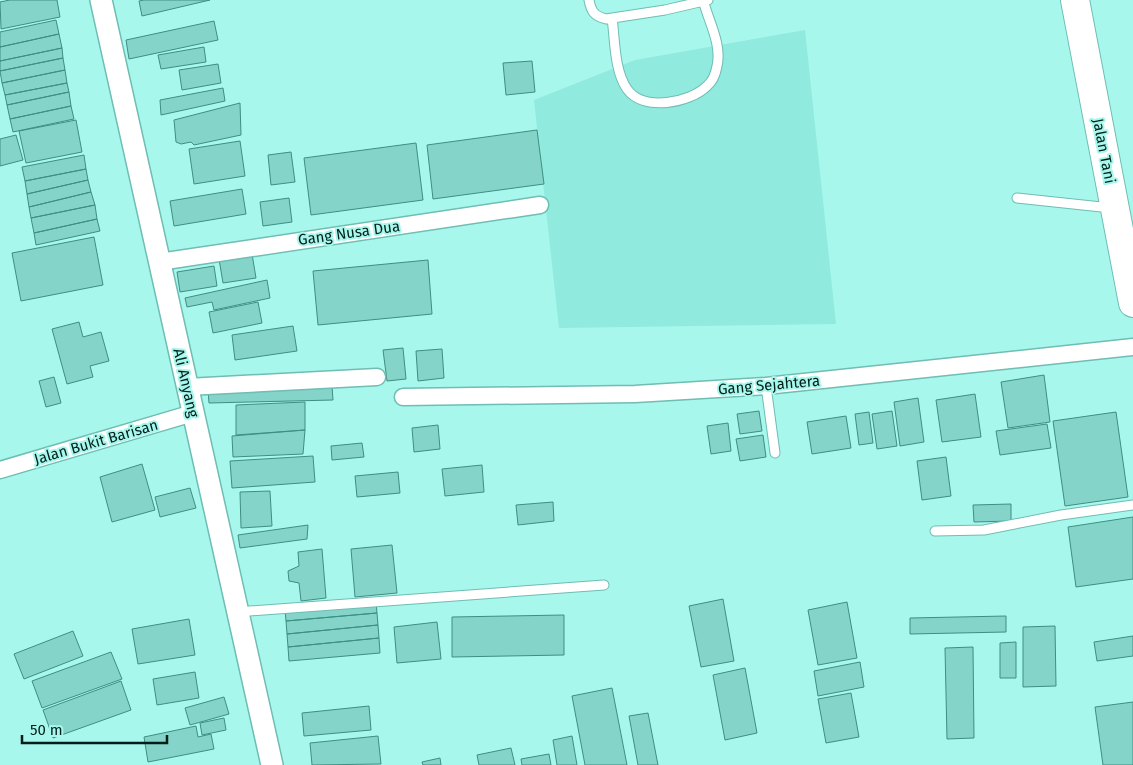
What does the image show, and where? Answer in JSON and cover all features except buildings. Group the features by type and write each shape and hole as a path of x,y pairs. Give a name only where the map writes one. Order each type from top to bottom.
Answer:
{"highway":[{"name":"Jalan Tani","path":"1075,0 1133,303"}],"street":[{"name":"Ali Anyang","path":"101,0 236,612 272,765"},
{"name":"Gang Nusa Dua","path":"159,262 540,205"},
{"name":"Gang Sejahtera","path":"403,398 634,394 766,386 1133,347"},
{"path":"187,387 377,377"},
{"name":"Jalan Bukit Barisan","path":"0,470 192,413"}],"lane":[{"path":"588,0 590,10 598,17 612,18 706,1 719,51 717,66 707,86 680,100 649,102 636,98 627,89 621,75 612,18"},
{"path":"1017,198 1115,208"},
{"path":"766,386 774,453"},
{"path":"935,531 984,530 1061,515 1133,505"},
{"path":"236,612 604,585"}],"shaded area":[{"path":"805,30 836,324 559,328 534,100 635,60"}]}
